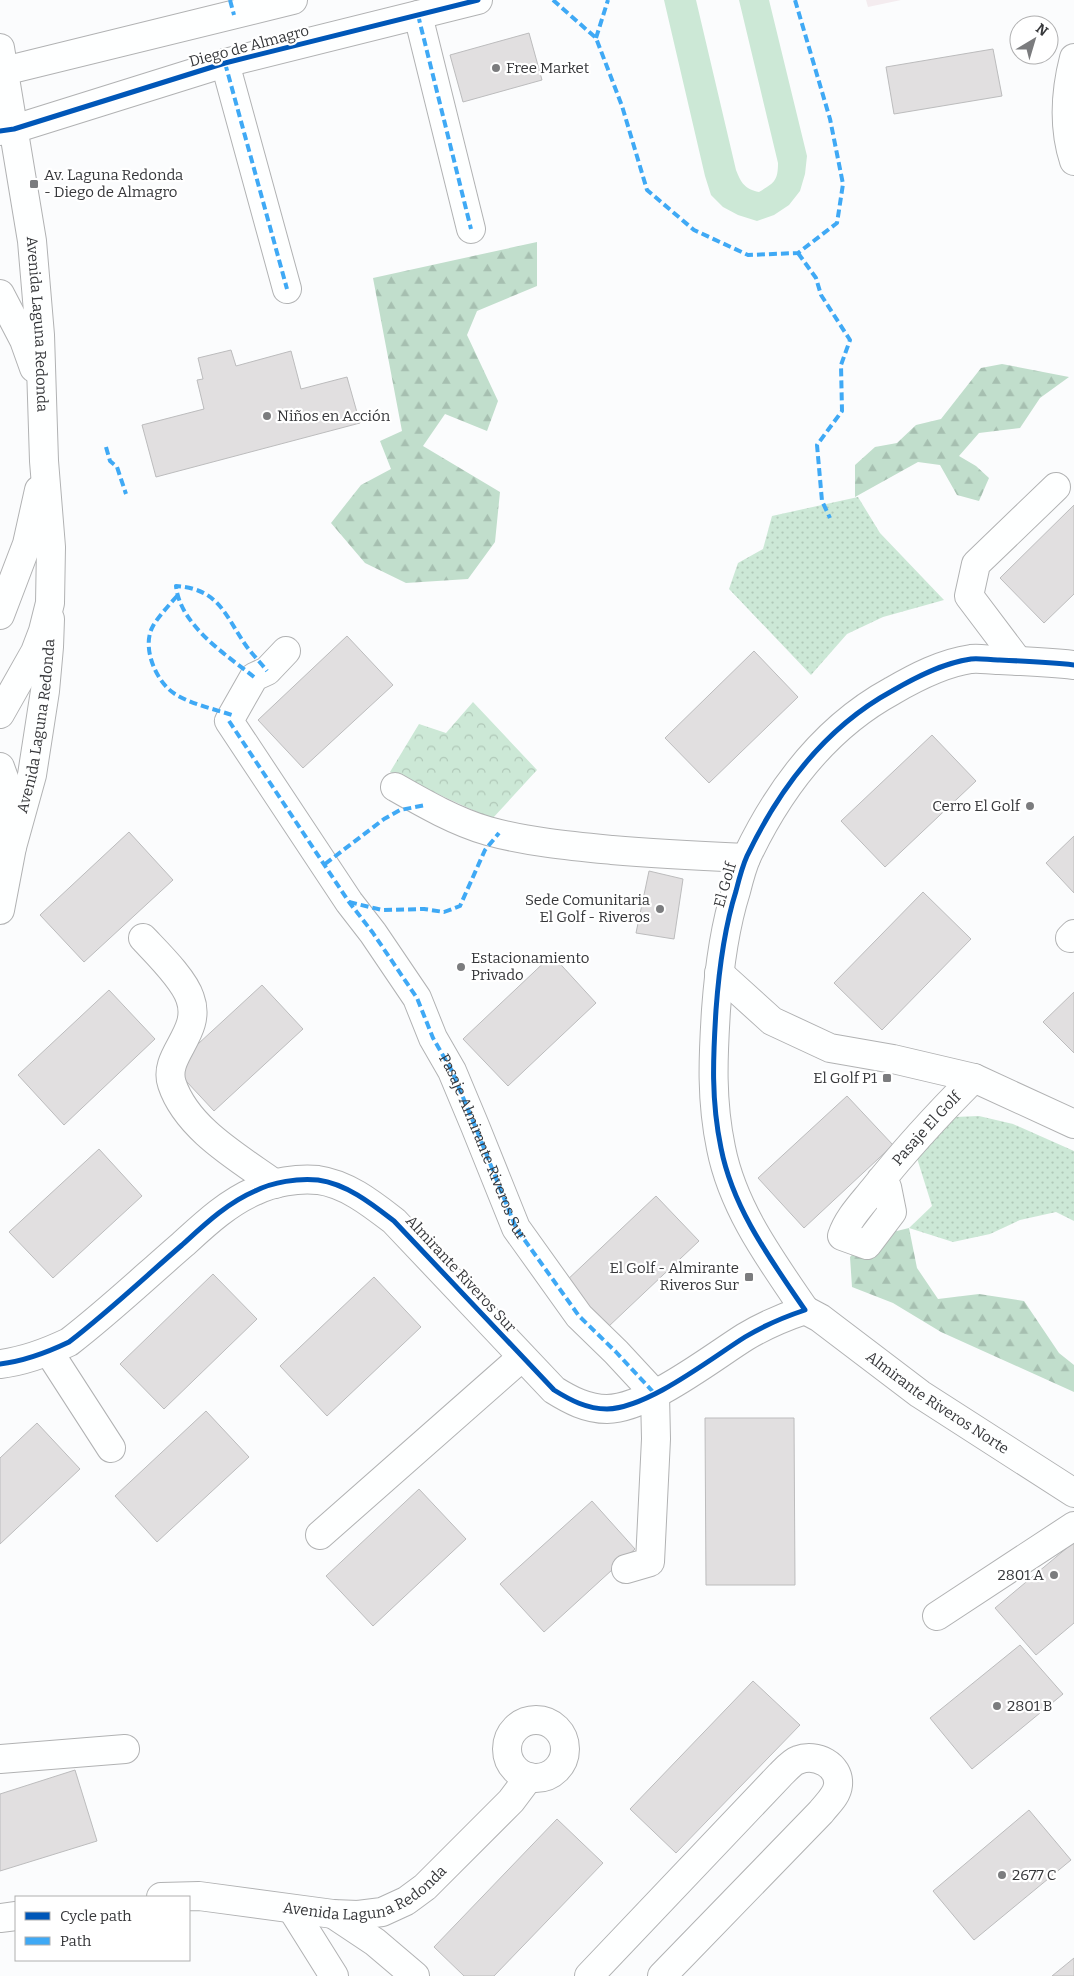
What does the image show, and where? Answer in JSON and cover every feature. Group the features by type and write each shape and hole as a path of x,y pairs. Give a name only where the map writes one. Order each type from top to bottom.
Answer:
{"street":[{"path":"2,59 232,8 293,0"},
{"name":"Diego de Almagro","path":"7,130 225,63 478,0"},
{"path":"418,15 471,230"},
{"path":"1074,58 1069,75 1066,104 1067,140 1074,161"},
{"name":"Avenida Laguna Redonda","path":"2,59 7,130 32,241 40,335 44,461 51,547 49,647 45,692 32,775 6,841"},
{"path":"225,63 286,289"},
{"path":"0,294 24,340 41,388"},
{"path":"0,615 27,544 44,461"},
{"path":"1018,661 970,596 976,564 1056,486"},
{"name":"Avenida Laguna Redonda","path":"0,714 36,652 50,603"},
{"name":"Pasaje Almirante Riveros Sur","path":"286,651 267,671 254,676 229,721 349,902 373,933 417,998 433,1038 452,1072 516,1228 579,1316 655,1394"},
{"name":"El Golf","path":"805,1310 770,1259 750,1225 734,1190 721,1150 715,1108 712,1066 719,973 730,910 746,858 793,779 813,752 851,718 878,698 943,667 971,659 1074,665"},
{"name":"Avenida Laguna Redonda","path":"0,767 8,789 0,910"},
{"path":"395,787 426,805 499,833 565,846 683,856 746,858"},
{"path":"144,938 173,971 190,998 193,1023 170,1067 171,1083 181,1103 203,1132 275,1184"},
{"path":"719,973 772,1021 830,1048 893,1058 974,1078 1074,1124"},
{"name":"Pasaje El Golf","path":"881,1180 929,1123 974,1078"},
{"name":"Almirante Riveros Sur","path":"0,1364 23,1361 49,1352 69,1342 223,1210 256,1190 292,1181 320,1180 345,1187 372,1204 394,1221 554,1390 572,1401 591,1408 628,1407 655,1394 776,1320 805,1310"},
{"name":"Almirante Riveros Norte","path":"805,1310 820,1318 920,1394 1074,1493"},
{"path":"49,1352 111,1448"},
{"path":"320,1535 522,1358"},
{"path":"626,1569 650,1562 656,1439 655,1394"},
{"path":"937,1616 1074,1526"},
{"path":"0,1758 125,1749"},
{"path":"589,1976 780,1775 797,1760 818,1759 827,1763 836,1772 838,1781 838,1787 834,1796 821,1812 662,1976"},
{"name":"Avenida Laguna Redonda","path":"190,1896 334,1914 358,1915 382,1912 406,1902 425,1886 504,1808 529,1777"},
{"path":"292,1909 334,1976"},
{"path":"334,1914 375,1942 416,1976"},
{"path":"0,1918 15,1916"}],"shaded area":[{"path":"866,0 901,0 868,7"}],"green space":[{"path":"664,0 696,0 736,170 744,185 759,192 776,178 778,163 739,0 769,0 807,156 805,174 800,191 789,205 774,215 757,221 738,215 723,207 711,195"},
{"path":"537,242 537,286 477,311 467,335 498,401 487,431 445,414 423,446 500,492 495,542 468,579 406,583 365,563 331,523 361,485 391,469 380,441 402,431 373,278"},
{"path":"1002,364 1069,377 1040,398 1020,428 979,433 959,456 976,466 989,478 979,501 957,495 940,465 918,462 855,497 855,465 875,447 897,443 916,425 941,419 981,368"},
{"path":"858,497 880,533 944,600 883,617 847,634 811,675 729,589 738,563 763,549 772,516"},
{"path":"473,702 537,770 492,819 390,772 419,724 446,733"},
{"path":"979,1116 1013,1124 1074,1151 1074,1221 1056,1212 1020,1220 990,1234 953,1242 909,1228 932,1206 916,1155 954,1117"},
{"path":"909,1228 917,1268 938,1299 979,1294 1024,1301 1059,1353 1074,1365 1074,1392 941,1332 893,1303 852,1287 850,1257 868,1238"}],"building":[{"name":"Free Market","path":"529,33 542,80 463,102 450,55"},
{"path":"993,49 1002,96 894,114 886,67"},
{"name":"Niños en Acción","path":"231,350 236,366 291,351 301,389 347,377 360,423 156,477 142,425 204,409 197,380 203,379 198,358"},
{"path":"1074,505 1074,594 1044,623 1000,578"},
{"path":"347,636 393,685 303,768 258,720"},
{"path":"754,651 798,697 709,783 665,738"},
{"path":"932,735 976,781 885,867 841,821"},
{"path":"129,832 173,880 84,962 40,915"},
{"path":"1074,836 1074,893 1046,863"},
{"path":"649,871 683,879 674,939 636,933"},
{"path":"923,892 971,939 882,1030 834,983"},
{"path":"552,955 596,1003 508,1086 463,1039"},
{"path":"262,985 303,1029 214,1111 173,1067"},
{"path":"109,990 155,1039 64,1125 18,1075"},
{"path":"1074,992 1074,1053 1043,1022"},
{"path":"847,1096 893,1145 804,1228 758,1178"},
{"path":"99,1149 142,1196 53,1278 9,1232"},
{"path":"656,1196 699,1241 608,1327 565,1282"},
{"path":"213,1274 257,1319 164,1409 120,1364"},
{"path":"374,1277 421,1327 327,1416 280,1366"},
{"path":"206,1411 249,1457 157,1542 115,1496"},
{"path":"705,1418 794,1418 795,1585 706,1585"},
{"path":"37,1423 80,1469 0,1544 0,1458"},
{"path":"419,1489 466,1539 373,1626 326,1576"},
{"path":"592,1501 635,1549 544,1632 500,1584"},
{"name":"2801 A","path":"1074,1542 1074,1623 1036,1655 995,1608"},
{"name":"2801 B","path":"1020,1645 1063,1694 972,1769 930,1718"},
{"path":"753,1681 800,1725 676,1853 630,1809"},
{"path":"75,1770 97,1841 0,1871 0,1794"},
{"name":"2677 C","path":"1029,1810 1071,1860 974,1940 933,1891"},
{"path":"557,1819 603,1863 494,1976 464,1976 434,1947"},
{"path":"1074,1958 1074,1976 1052,1976"}],"marked path":[{"path":"230,0 234,15"},
{"path":"553,0 596,38 622,106 647,190 694,230 748,255 798,253 837,223 843,184 830,119 795,0"},
{"path":"596,38 608,0"},
{"path":"418,15 471,229"},
{"path":"225,63 287,289"},
{"path":"798,253 816,278 821,295 850,340 841,365 842,411 817,445 822,501 830,518"},
{"path":"106,447 110,461 117,467 126,494"},
{"path":"254,677 206,638 195,626 179,600 176,586 191,588 203,592 212,598 220,606 247,647 267,671"},
{"path":"177,596 153,626 150,634 149,644 152,663 162,681 181,698 232,715"},
{"path":"229,721 349,902 373,933 417,998 433,1038 452,1071 516,1228 579,1316 655,1394"},
{"path":"325,864 384,819 400,810 426,805"},
{"path":"349,902 382,910 424,909 444,912 460,906 485,850 499,833"}],"cycle path":[{"path":"0,131 14,129 225,63 478,0"},
{"path":"0,1364 35,1356 69,1342 225,1208 262,1188 286,1181 318,1180 329,1182 349,1190 377,1208 394,1221 554,1390 586,1406 607,1409 623,1407 641,1400 678,1381 752,1333 805,1310 767,1253 744,1213 734,1192 727,1170 718,1130 714,1096 714,1062 719,979 728,920 745,860 774,807 807,762 846,723 892,691 930,671 971,659 1074,665"}],"place":[{"name":"Free Market","path":"496,68"},
{"name":"Av. Laguna Redonda - Diego de Almagro","path":"34,184"},
{"name":"Niños en Acción","path":"267,416"},
{"name":"Cerro El Golf","path":"1030,806"},
{"name":"Sede Comunitaria El Golf - Riveros","path":"660,909"},
{"name":"Estacionamiento Privado","path":"461,967"},
{"name":"El Golf P1","path":"887,1078"},
{"name":"El Golf - Almirante Riveros Sur","path":"749,1277"},
{"name":"2801 A","path":"1054,1575"},
{"name":"2801 B","path":"997,1706"},
{"name":"2677 C","path":"1002,1875"}]}
